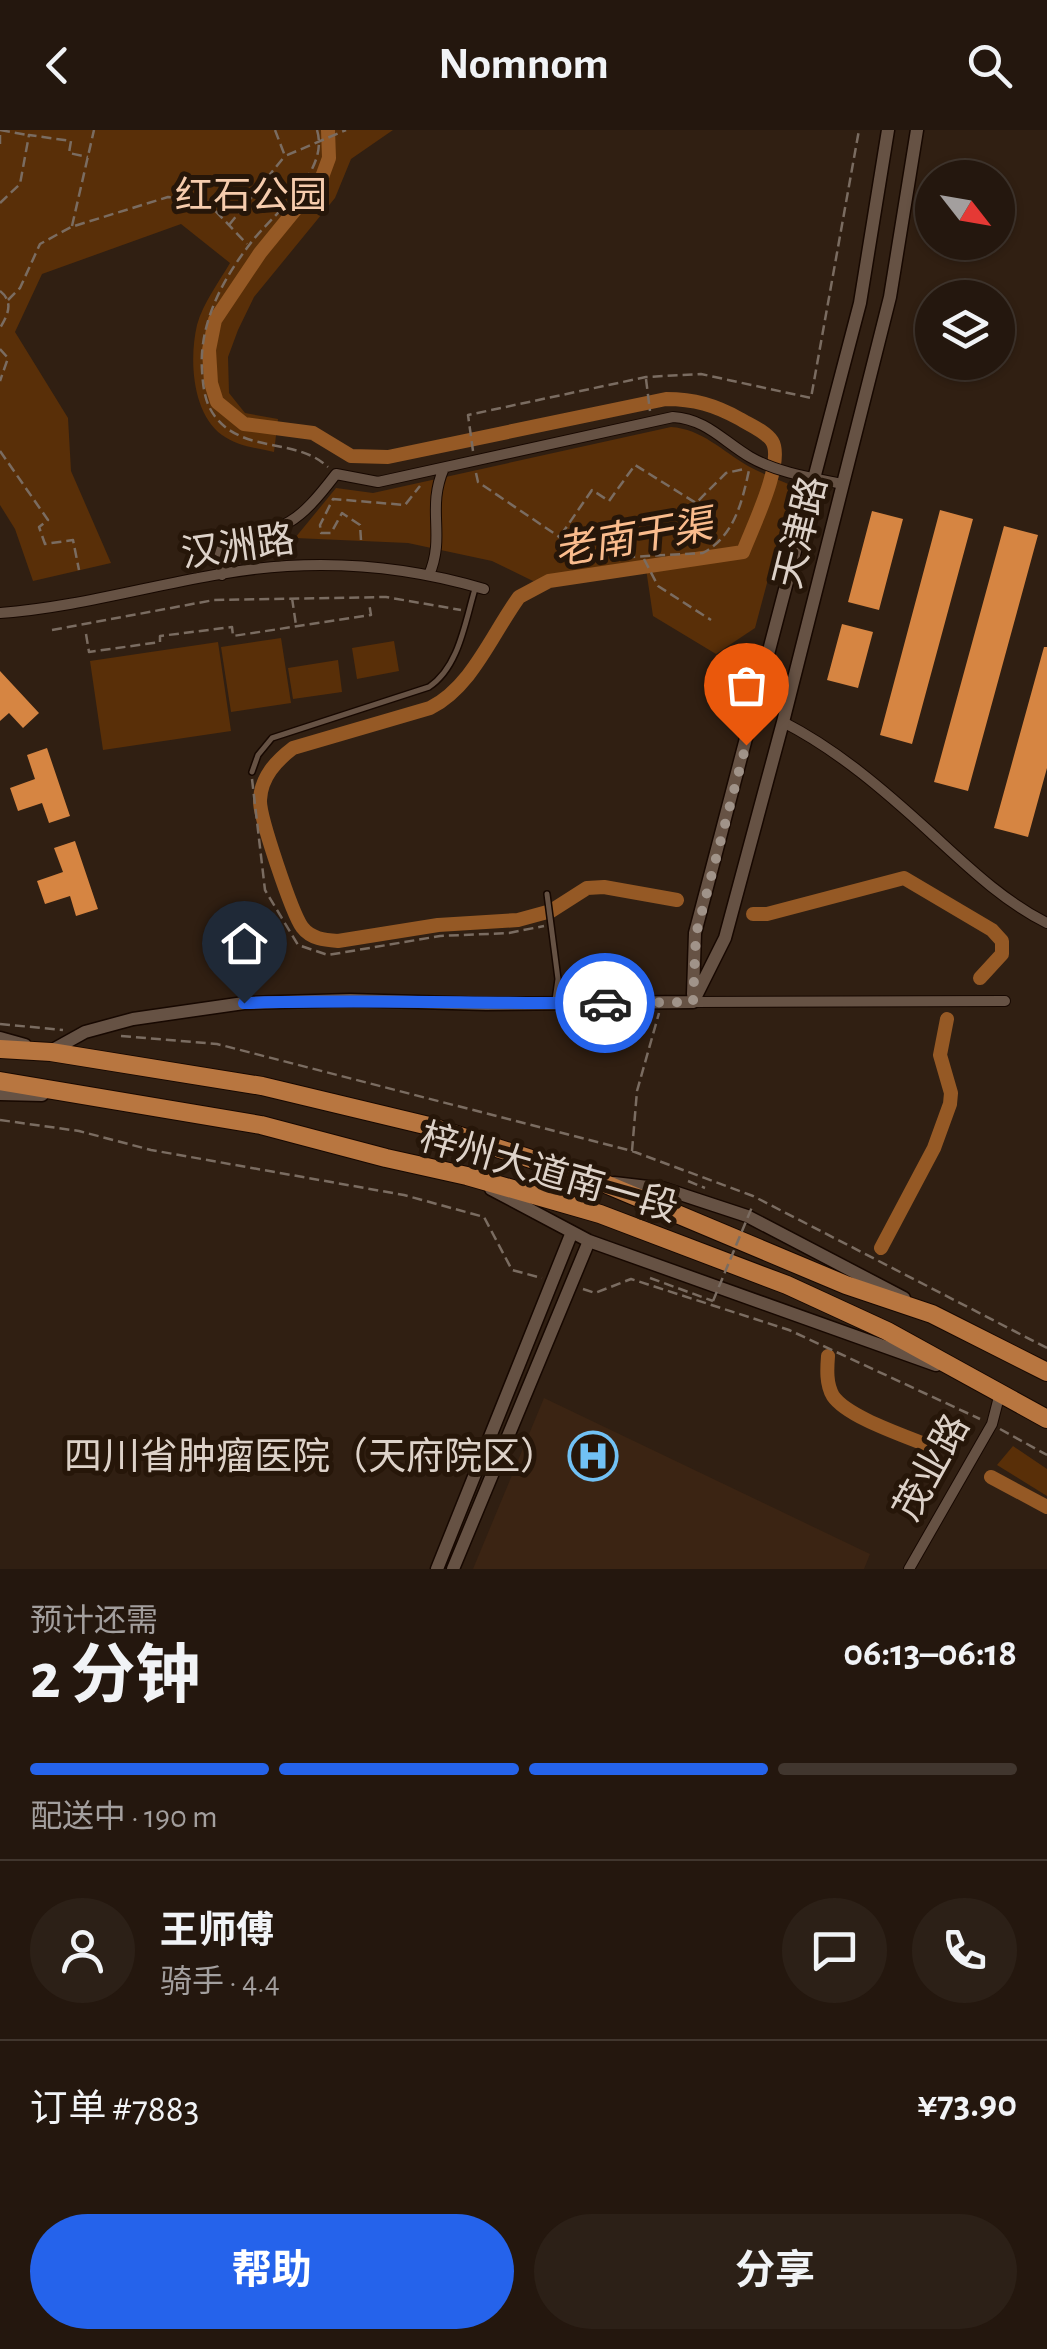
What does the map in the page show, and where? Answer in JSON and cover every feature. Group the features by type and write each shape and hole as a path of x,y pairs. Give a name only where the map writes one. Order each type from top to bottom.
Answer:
{"highway":[{"name":"梓州大道南一段","path":"0,1049 50,1052 262,1086 429,1126 596,1180 846,1285 932,1314 1047,1372"},
{"name":"梓州大道南一段","path":"0,1082 261,1125 600,1214 724,1260 887,1331 1047,1419"}],"street":[{"name":"天津路","path":"693,1002 696,934 860,304 888,130"},
{"name":"天津路","path":"693,1002 725,938 783,722 890,297 918,130"},
{"path":"222,575 218,542 282,527 302,516 336,474 378,482 673,417 691,418 752,458 774,467 843,484"},
{"path":"429,575 437,549 434,499 444,468"},
{"name":"汉洲路","path":"0,613 44,610 284,566 338,565 429,575 480,588"},
{"path":"783,722 805,733 878,786 978,876 1047,923"},
{"path":"0,1038 50,1052 85,1032 133,1019 244,1003 1005,1001"},
{"path":"0,1094 79,1095"},
{"path":"467,1176 589,1241 968,1375"},
{"path":"438,1569 572,1232"},
{"path":"453,1569 589,1241"},
{"name":"茂业路","path":"909,1569 992,1424 1000,1393"}],"lane":[{"path":"252,772 258,755 272,738 429,687 439,680 452,660 480,588"},
{"path":"547,894 558,978 554,1003"}],"path":[{"path":"71,228 94,130"},
{"path":"275,130 285,156"},
{"path":"317,130 320,141 316,162 248,246 208,316 201,351 206,402 229,430 247,439 300,449 317,456 336,474"},
{"path":"229,225 285,156 346,130"},
{"path":"474,461 468,414 646,378 701,374 811,398 858,130"},
{"path":"0,144 0,133 71,142 69,154 88,157"},
{"path":"0,203 20,184 29,136"},
{"path":"0,328 7,316 8,300 20,288 40,244 71,228 168,198 204,199 248,246"},
{"path":"0,291 8,300"},
{"path":"0,350 8,358 0,381"},
{"path":"646,378 652,422"},
{"path":"0,451 48,520 38,527 45,544 74,540 79,570"},
{"path":"478,482 559,538 592,559 704,553 728,535 750,467 726,473 696,503 634,465 609,501 592,490 559,538"},
{"path":"361,540 360,525 342,513 331,533 321,533 320,525 332,499 405,506 422,482"},
{"path":"642,556 658,586 711,620"},
{"path":"52,630 214,600 386,596 468,612"},
{"path":"292,597 296,626"},
{"path":"86,634 89,652 160,642 160,636 232,627 233,636 371,615 369,603"},
{"path":"252,772 252,800 265,890 298,945 328,955 440,936 509,933 552,924"},
{"path":"632,1151 638,1091 662,1002"},
{"path":"0,1120 78,1131 152,1150 404,1195 484,1217 512,1270 552,1281"},
{"path":"650,1278 713,1302 752,1207"},
{"path":"570,1286 595,1293 631,1279 788,1330 992,1424 1047,1455"}],"shaded area":[{"name":"四川省肿瘤医院（天府院区）","path":"544,1398 870,1554 864,1569 473,1569"}],"green space":[{"name":"红石公园","path":"0,130 393,130 351,159 335,198 254,297 228,357 229,393 245,413 278,419 274,452 228,439 204,413 193,369 197,325 230,263 181,224 42,274 15,332 68,418 71,471 111,563 33,581 15,529 0,505"},
{"path":"671,427 702,436 748,466 793,486 755,628 716,654 653,616 645,562 533,581 492,561 408,543 295,538 336,488 373,493"},
{"path":"281,638 291,703 231,712 221,647"},
{"path":"394,641 399,671 357,679 352,648"},
{"path":"218,642 231,731 103,750 90,661"},
{"path":"338,660 342,692 293,699 288,668"},
{"path":"1013,1446 1047,1469 1047,1496 997,1465"}],"building":[{"path":"940,510 973,519 912,744 880,735"},
{"path":"872,511 903,519 879,610 848,602"},
{"path":"1004,526 1038,535 968,791 934,782"},
{"path":"842,624 873,632 858,688 827,680"},
{"path":"1044,647 1047,768 1028,837 994,828"},
{"path":"0,671 39,713 23,728 9,713 0,721"},
{"path":"47,748 70,816 49,823 42,803 18,811 10,788 35,779 27,755"},
{"path":"75,841 98,909 76,916 70,896 45,904 37,881 63,872 54,848"}],"waterway":[{"name":"老南干渠","path":"328,130 329,158 322,177 260,253 215,320 209,350 211,383 217,402 244,424 313,433 351,456 388,457 676,399 731,414 765,434 775,451 771,479 743,552 549,581 519,597 480,658 445,699 430,708 293,748 281,758 266,777 260,800 270,844 297,918 310,934 338,941 438,925 518,920 551,911 587,888 604,887 677,900"},
{"name":"老南干渠","path":"753,914 767,914 904,878 992,930 1002,941 1002,954 980,978"},
{"name":"老南干渠","path":"881,1248 934,1148 950,1104 951,1093 940,1055 947,1019"},
{"name":"老南干渠","path":"828,1356 829,1387 841,1404 865,1419 934,1448"},
{"name":"老南干渠","path":"991,1477 1047,1507"}],"way so far":[{"path":"605,1003 693,1002 696,934 746,745"}],"place":[{"name":"四川省肿瘤医院（天府院区）","path":"593,1456"}],"route":[{"path":"244,1003 605,1003"}]}
